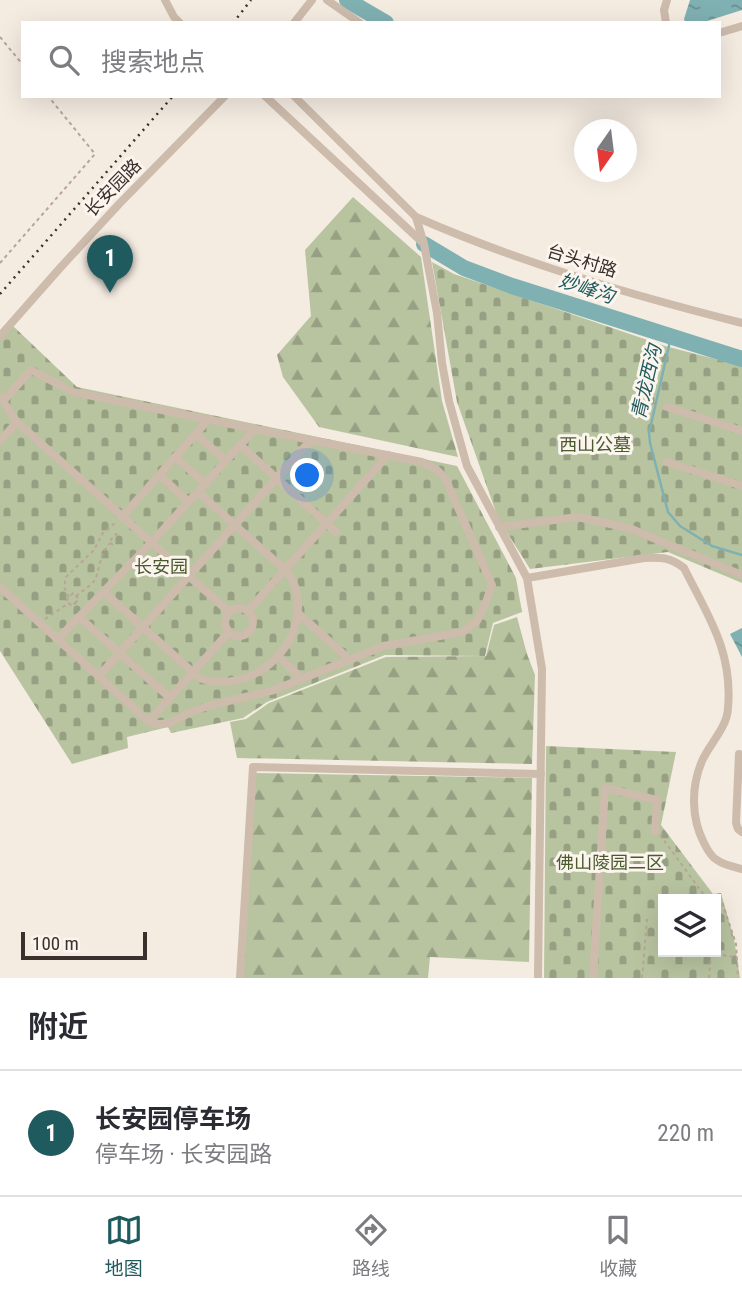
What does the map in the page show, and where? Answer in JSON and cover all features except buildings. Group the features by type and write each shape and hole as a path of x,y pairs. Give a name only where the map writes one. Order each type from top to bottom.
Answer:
{"street":[{"path":"165,0 178,21"},
{"path":"296,21 312,0"},
{"path":"327,0 357,21"},
{"path":"666,21 664,10 667,0"},
{"path":"721,32 742,26"},
{"name":"长安园路","path":"0,336 120,203 223,98"},
{"path":"267,98 424,244"},
{"path":"296,98 416,217 437,313 449,401 467,466 527,578 542,669 538,978"},
{"name":"台头村路","path":"416,217 553,270 742,323"},
{"path":"0,587 149,722 161,724 170,723 208,706 274,690 384,646 462,632 477,621 492,584 444,478 437,470 422,462 73,392 30,370 2,399 17,422 229,612"},
{"path":"667,407 742,431"},
{"path":"122,517 208,420"},
{"path":"0,441 17,422"},
{"path":"58,640 255,429"},
{"path":"196,434 226,461"},
{"path":"99,677 311,440"},
{"path":"240,445 336,532"},
{"path":"248,611 388,455"},
{"path":"175,457 206,484"},
{"path":"667,462 742,486"},
{"path":"159,475 189,502"},
{"path":"104,592 193,672 207,681 239,680 263,670 279,657 296,626 298,613 294,581 198,492"},
{"path":"499,527 578,517 629,528 742,575"},
{"path":"527,578 657,557 673,560 684,568 720,638 727,665 728,709 724,724 703,759 696,778 694,809 697,828 706,847 717,861 742,869"},
{"path":"237,608 248,611 253,625 248,633 239,636 229,632 225,620 229,612 237,608"},
{"path":"298,613 350,660"},
{"path":"79,617 170,698"},
{"path":"149,722 229,632"},
{"path":"279,657 302,679"},
{"path":"739,754 736,823 742,832"},
{"path":"240,978 253,767 541,774"},
{"path":"593,978 605,788 657,800 655,830"}],"path":[{"path":"0,37 21,63"},
{"path":"0,262 95,154 50,98"},
{"path":"69,597 64,587 66,577 94,551 108,527 122,517"},
{"path":"76,596 96,578 103,552 112,544 109,541 116,534 120,537"},
{"path":"38,622 69,604 72,606 79,599 73,593 66,601 69,604"},
{"path":"75,603 79,617"},
{"path":"655,830 703,894"},
{"path":"721,902 736,944 738,978"},
{"path":"642,978 647,919"},
{"path":"721,955 736,957"},
{"path":"709,978 710,957"}],"green space":[{"path":"353,197 421,257 442,401 458,457 319,427 283,377 277,355 311,316 305,250"},
{"name":"西山公墓","path":"432,262 454,274 665,346 742,366 742,583 668,552 530,569 498,518 457,402"},
{"name":"长安园","path":"12,325 77,387 457,466 516,578 522,612 493,623 485,656 385,655 267,702 243,718 171,733 168,727 127,737 128,748 72,764 0,651 0,337"},
{"path":"517,617 535,675 532,764 237,758 230,722 246,719 269,703 386,657 486,656 494,625"},
{"name":"佛山陵园二区","path":"546,746 676,752 661,825 713,894 721,893 734,939 740,978 544,978"},
{"path":"255,773 532,778 529,962 430,957 428,978 242,978"}],"water":[{"path":"690,0 742,0 742,10 707,21 684,19"},
{"path":"742,628 742,657 730,634"}],"waterway":[{"path":"347,0 383,21"},
{"name":"妙峰沟","path":"424,244 464,268 512,286 742,359"},
{"name":"青龙西沟","path":"671,337 649,433 668,512 680,526 712,546 742,555"}],"railway":[{"path":"235,21 251,0"},
{"path":"0,294 171,98"}],"place":[{"name":"长安园停车场","path":"110,293"}]}
